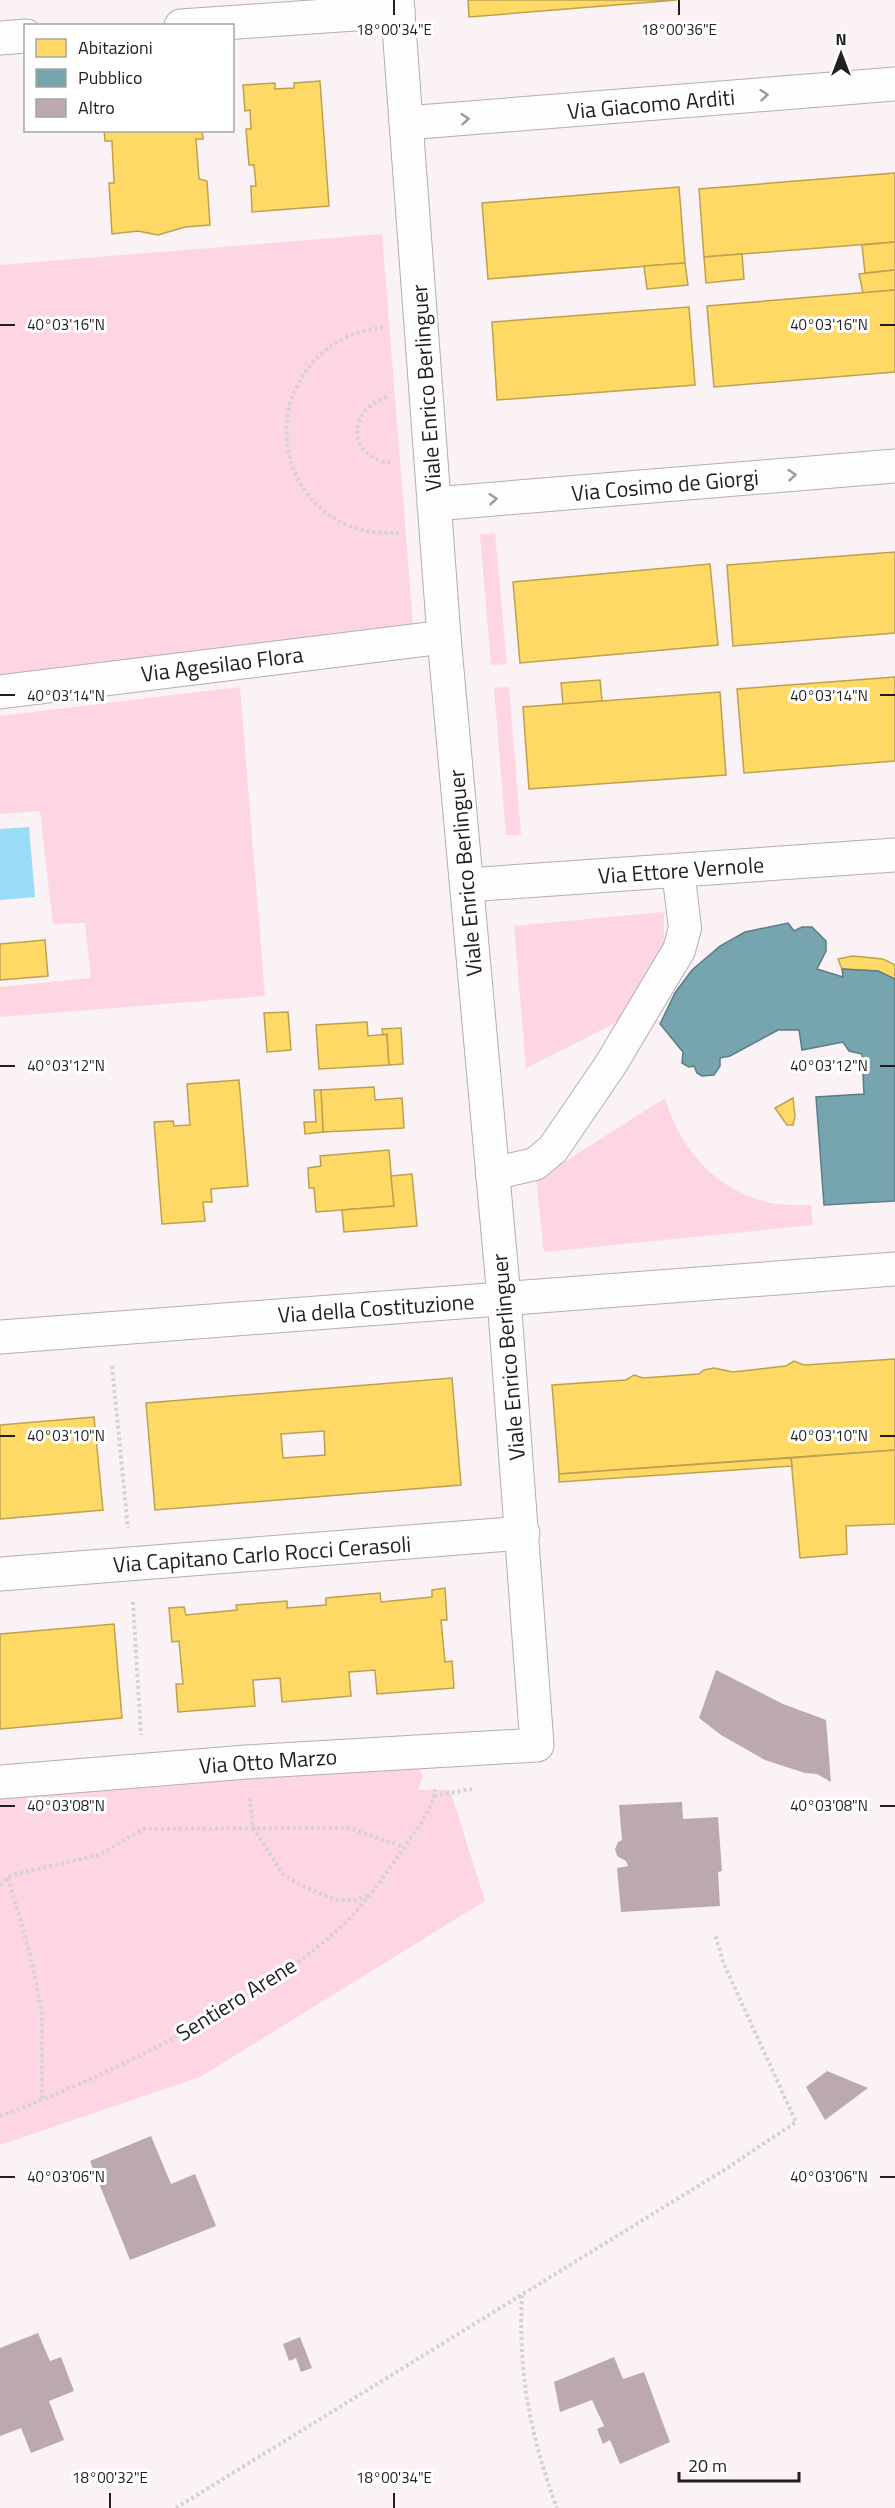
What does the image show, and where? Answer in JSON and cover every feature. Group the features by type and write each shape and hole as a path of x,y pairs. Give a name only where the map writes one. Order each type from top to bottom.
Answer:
{"street":[{"path":"202,24 398,5"},
{"name":"Viale Enrico Berlinguer","path":"398,5 444,637 504,1298 537,1745"},
{"path":"0,38 24,36"},
{"name":"Via Giacomo Arditi","path":"406,123 895,84"},
{"name":"Via Cosimo de Giorgi","path":"434,504 895,466"},
{"name":"Via Agesilao Flora","path":"0,692 444,637"},
{"name":"Via Ettore Vernole","path":"467,885 895,855"},
{"path":"492,1174 535,1164 553,1149 611,1064 679,950 686,928 678,870"},
{"name":"Via della Costituzione","path":"0,1337 895,1269"},
{"name":"Via Capitano Carlo Rocci Cerasoli","path":"0,1574 523,1533"},
{"name":"Via Otto Marzo","path":"0,1782 246,1762 537,1745"}],"path":[{"path":"383,327 341,339 306,369 294,390 287,412 285,435 290,459 298,480 312,499 329,514 350,526 371,532 399,533"},
{"path":"387,397 366,409 359,419 357,432 360,445 368,455 379,462 392,463"},
{"name":"Sentiero Arene","path":"0,2116 145,2054 254,1994 327,1938 372,1894 404,1847 434,1796 439,1749"},
{"path":"246,1762 253,1828 283,1874 298,1884 336,1900 356,1900 372,1894"},
{"path":"0,1885 8,1877 99,1855 143,1829 349,1828 404,1847"},
{"path":"8,1877 30,1954 42,2012 42,2099"},
{"path":"176,2508 724,2170 796,2122 723,1962 715,1934"},
{"path":"522,2294 520,2334 524,2386 538,2449 557,2508"}],"shaded area":[{"path":"382,234 413,624 0,675 0,265"},
{"path":"495,533 507,664 491,665 480,535"},
{"path":"240,687 265,996 0,1017 0,987 91,978 85,923 53,924 40,811 0,814 0,716"},
{"path":"509,687 521,835 506,835 494,688"},
{"path":"664,912 664,943 658,960 644,978 637,994 619,1021 526,1068 514,926"},
{"path":"665,1098 688,1147 712,1174 742,1193 766,1202 811,1205 813,1225 544,1252 536,1180"},
{"path":"411,1765 420,1769 423,1777 418,1790 450,1790 485,1901 200,2077 0,2145 0,1798"}],"water":[{"path":"29,827 35,897 0,900 0,829"}],"building: Abitazioni":[{"path":"468,0 677,0 469,17"},
{"path":"320,81 329,206 252,212 251,186 256,186 254,165 249,165 246,129 251,129 250,110 245,111 243,85 275,83 275,89 294,88 294,83"},
{"path":"104,132 202,132 203,139 196,139 199,179 207,181 210,225 185,227 158,235 138,231 112,234 109,183 114,183 112,141 105,141"},
{"path":"895,173 895,242 704,257 699,189"},
{"path":"679,187 685,263 488,279 482,203"},
{"path":"895,242 895,270 865,273 862,245"},
{"path":"742,254 744,279 706,283 704,257"},
{"path":"685,263 688,285 647,289 644,266"},
{"path":"895,270 895,290 863,293 859,274"},
{"path":"895,290 895,372 714,387 707,306"},
{"path":"689,307 695,385 497,400 492,322"},
{"path":"895,552 895,633 733,646 727,565"},
{"path":"710,564 718,645 520,663 513,582"},
{"path":"895,677 895,761 744,773 737,689"},
{"path":"600,680 602,701 563,704 561,683"},
{"path":"720,692 726,775 529,789 523,707"},
{"path":"45,940 48,976 0,980 0,944"},
{"path":"853,956 883,959 895,965 895,979 878,971 842,969 838,959"},
{"path":"288,1012 291,1050 267,1052 264,1013"},
{"path":"367,1022 368,1036 387,1034 389,1065 319,1069 316,1025"},
{"path":"401,1028 403,1064 389,1065 387,1034 383,1035 382,1029"},
{"path":"239,1080 248,1186 211,1189 212,1202 203,1202 205,1221 162,1224 154,1122 173,1121 174,1126 190,1125 187,1084"},
{"path":"374,1087 375,1100 402,1098 404,1128 323,1132 321,1090"},
{"path":"314,1090 321,1090 323,1132 305,1134 304,1122 316,1122"},
{"path":"793,1098 795,1116 793,1125 787,1125 775,1108"},
{"path":"389,1150 394,1206 316,1212 314,1188 309,1188 308,1168 321,1166 320,1156"},
{"path":"412,1174 417,1226 344,1232 342,1210 394,1206 391,1176"},
{"path":"895,1359 895,1450 559,1474 552,1385 626,1380 634,1375 643,1378 699,1374 704,1370 714,1368 733,1372 786,1366 794,1361 804,1365"},
{"path":"452,1378 461,1485 155,1510 146,1403","holes":["324,1431 325,1455 283,1458 281,1434"]},
{"path":"94,1417 103,1510 0,1519 0,1425"},
{"path":"895,1450 895,1524 846,1526 847,1554 800,1558 791,1458"},
{"path":"791,1458 792,1466 559,1482 559,1474"},
{"path":"445,1588 447,1620 441,1620 445,1662 452,1661 454,1688 377,1694 375,1670 349,1672 351,1696 282,1702 280,1678 253,1680 255,1706 178,1712 176,1684 183,1684 179,1641 172,1642 169,1608 184,1607 186,1615 237,1610 236,1605 287,1601 287,1608 326,1605 326,1598 380,1593 381,1602 432,1597 432,1590"},
{"path":"114,1624 122,1718 0,1729 0,1634"}],"building: Pubblico":[{"path":"788,923 794,931 802,927 812,927 826,941 826,951 817,969 843,977 842,969 878,971 895,979 895,1201 824,1205 816,1097 864,1094 862,1054 849,1051 843,1042 802,1050 799,1030 778,1030 730,1056 720,1058 720,1066 714,1075 702,1076 697,1073 694,1066 689,1067 682,1063 683,1052 660,1024 675,993 692,970 720,946 745,932"}],"building: Altro":[{"path":"716,1670 783,1704 826,1720 831,1782 817,1774 805,1773 765,1760 721,1735 699,1718"},
{"path":"682,1802 683,1819 718,1817 722,1871 718,1872 720,1906 621,1912 617,1868 628,1866 626,1861 617,1856 615,1849 618,1842 622,1840 619,1805"},
{"path":"827,2071 868,2088 825,2120 806,2087"},
{"path":"151,2136 171,2184 195,2174 216,2226 130,2260 90,2161"},
{"path":"38,2333 50,2361 61,2357 74,2391 49,2401 64,2440 31,2453 21,2428 0,2436 0,2348"},
{"path":"300,2337 312,2368 301,2372 296,2358 289,2361 283,2344"},
{"path":"614,2357 623,2379 644,2372 670,2442 620,2464 610,2440 603,2444 597,2429 604,2426 592,2400 560,2412 554,2382"}]}
